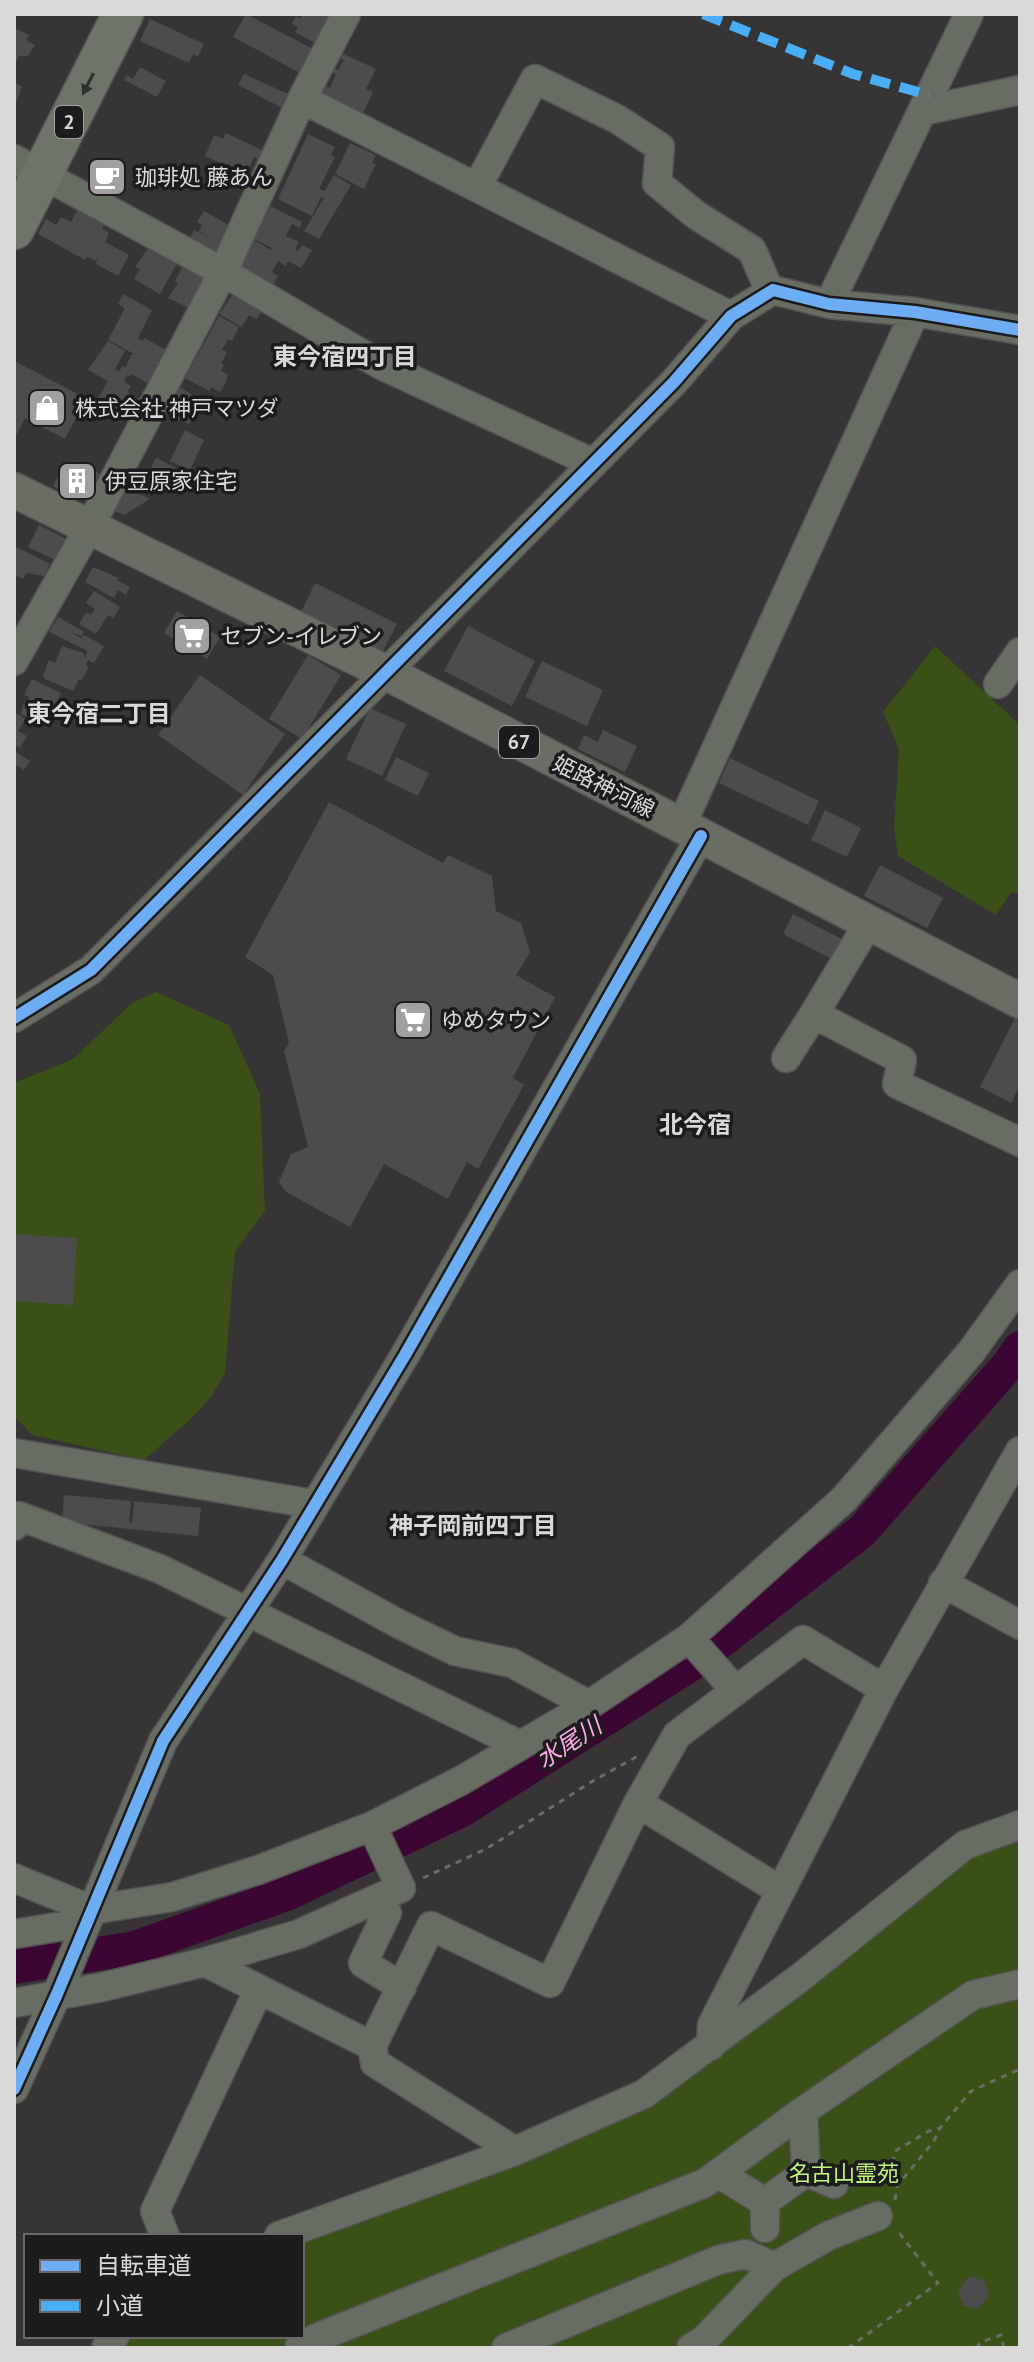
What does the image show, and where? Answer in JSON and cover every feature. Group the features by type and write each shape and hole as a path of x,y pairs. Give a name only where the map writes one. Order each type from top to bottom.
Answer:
{"highway":[{"name":"2","path":"14,229 28,167 123,14"}],"main road":[{"name":"姫路神河線","path":"14,490 385,672 1020,1001"}],"street":[{"path":"14,661 90,526 223,272 302,99 346,14"},
{"path":"829,304 969,14"},
{"path":"477,187 535,79 617,119 660,147 657,183 696,215 752,250 770,292"},
{"path":"922,111 1020,90"},
{"path":"302,99 731,316"},
{"path":"28,167 223,272 381,365 593,463"},
{"path":"14,1018 91,970 674,382 731,316 773,290 829,304 915,312 1020,330"},
{"path":"14,2089 163,1741 282,1560 405,1355 691,831 915,312"},
{"path":"998,684 1020,652"},
{"path":"786,1058 868,924"},
{"path":"814,1014 902,1060 897,1084 1020,1142"},
{"path":"14,1934 68,1925 92,1910 172,1897 258,1870 372,1826 462,1780 589,1705 689,1638 844,1499 971,1352 1020,1284"},
{"path":"711,2046 712,2025 884,1689 1020,1451"},
{"path":"14,1453 313,1504"},
{"path":"14,1526 19,1516 160,1569 520,1745"},
{"path":"282,1560 455,1651 512,1663 589,1705"},
{"path":"943,1583 1020,1625"},
{"path":"689,1638 736,1691"},
{"path":"515,2151 375,2063 372,2046 431,1926 550,1983 638,1803 677,1735 803,1640 884,1689"},
{"path":"638,1803 781,1891"},
{"path":"285,2234 515,2151 644,2094 711,2046 965,1845 1020,1825"},
{"path":"372,1826 391,1893 387,1913 363,1963 402,1987"},
{"path":"14,1878 92,1910"},
{"path":"14,2003 103,1987 205,1962 299,1934 391,1893"},
{"path":"205,1962 372,2046"},
{"path":"299,2348 316,2338 705,2183 803,2111 973,1995 1020,1984"},
{"path":"164,2234 155,2211 259,1989"},
{"path":"718,2173 765,2215 806,2172 803,2111"},
{"path":"806,2172 834,2184"},
{"path":"691,2348 704,2340 774,2267 828,2236 880,2213"},
{"path":"506,2348 718,2260 746,2254 774,2267"}],"path":[{"path":"391,1893 486,1849 639,1755"},
{"path":"897,2186 971,2091 1020,2069"},
{"path":"848,2348 938,2283 880,2213 895,2200 897,2186 892,2167 895,2151 940,2128"},
{"path":"976,2348 981,2342 1001,2335 1004,2348"}],"green space":[{"path":"935,646 1020,725 1020,895 1011,892 996,915 898,856 894,828 899,749 883,712"},
{"path":"156,992 229,1025 260,1094 265,1211 235,1252 225,1373 211,1397 193,1417 144,1460 32,1435 14,1416 14,1083 73,1059 132,1003"},
{"name":"名古山霊苑","path":"1020,1835 1020,2348 121,2348 128,2338 304,2338 304,2235 594,2129 900,1903 983,1851"}],"building":[{"path":"246,14 317,51 304,75 233,37"},
{"path":"303,14 330,14 339,19 322,47 295,32 298,27 292,24 296,16 300,19"},
{"path":"150,19 204,44 198,57 193,54 189,63 140,41"},
{"path":"14,28 29,35 26,40 35,45 28,56 19,56 14,65"},
{"path":"342,53 376,69 366,89 373,92 361,118 320,99 326,86 330,88 336,74 331,72 332,67 338,70 344,60 339,58"},
{"path":"140,67 166,81 157,97 124,80 126,75 133,79"},
{"path":"244,74 297,98 290,112 238,85"},
{"path":"14,82 22,87 14,108"},
{"path":"226,133 270,154 266,162 254,157 246,175 205,156 214,135 223,139"},
{"path":"308,134 335,147 331,155 335,157 319,189 325,191 334,175 351,185 319,239 304,231 324,198 321,197 312,216 278,199"},
{"path":"350,143 376,155 372,163 376,164 364,189 335,174"},
{"path":"108,162 124,170 113,191 109,188 106,193 95,187"},
{"path":"82,202 106,220 102,228 109,233 105,242 129,255 118,276 96,264 99,256 96,261 87,257 85,260 38,234 46,219 56,225 61,217 71,222"},
{"path":"268,205 302,222 300,228 292,224 286,236 299,242 295,250 298,251 302,245 312,250 301,268 288,261 286,266 278,261 272,272 278,276 270,290 237,271 254,240 272,248 252,238"},
{"path":"204,211 234,228 219,259 186,245 194,230 208,236 199,231 202,225 197,222"},
{"path":"152,242 180,258 160,294 134,279 140,269 135,267"},
{"path":"186,260 209,271 193,310 168,298 178,283 175,281"},
{"path":"239,286 267,301 257,319 249,315 242,327 219,314"},
{"path":"123,294 152,310 138,338 143,341 144,338 172,353 164,370 147,362 163,371 154,387 132,374 130,377 127,375 124,382 131,386 127,392 144,402 134,420 97,400 108,381 88,370 108,341 125,351 115,369 119,372 122,366 125,368 132,354 136,355 108,340 125,308 118,304"},
{"path":"219,316 239,327 232,341 228,339 222,350 227,352 221,371 228,374 220,392 211,387 209,391 185,378"},
{"name":"株式会社 神戸マツダ","path":"14,361 86,398 65,439 25,418 14,439"},
{"path":"180,387 202,401 189,424 164,414"},
{"path":"185,430 204,440 190,470 170,461"},
{"path":"156,458 189,475 164,491 144,481"},
{"name":"伊豆原家住宅","path":"77,461 102,475 89,498 70,488 67,494 53,486 61,471 70,475"},
{"path":"124,486 150,499 124,515 114,511"},
{"path":"39,525 70,541 57,561 28,547"},
{"path":"17,547 50,564 44,576 26,573 23,579 14,575"},
{"path":"93,567 119,578 117,580 130,587 126,595 118,590 114,598 85,582"},
{"path":"315,583 397,624 381,655 300,614"},
{"path":"94,591 120,607 113,618 108,615 96,634 79,624 86,612 91,615 95,609 86,603"},
{"path":"177,611 220,637 207,659 164,633"},
{"path":"58,617 84,632 81,636 71,632 104,646 94,663 88,660 86,665 89,667 73,691 43,676 49,660 55,663 62,646 84,653 84,658 87,653 49,632"},
{"path":"468,626 535,661 512,706 444,671"},
{"path":"308,655 341,675 302,739 269,719"},
{"path":"542,661 603,690 587,726 525,697"},
{"path":"200,675 285,734 243,795 158,735"},
{"path":"32,679 61,693 47,727 21,714 24,701 27,702 29,697 24,695"},
{"path":"370,708 406,724 382,776 346,759"},
{"path":"14,712 26,719 18,731 27,736 20,748 14,744"},
{"path":"603,730 637,746 625,772 578,749 584,735 598,742"},
{"path":"14,751 30,761 24,770 14,767"},
{"path":"396,757 429,773 418,796 385,780"},
{"path":"730,758 819,801 808,825 719,783"},
{"name":"ゆめタウン","path":"329,802 443,863 448,855 492,876 496,911 521,923 530,952 516,975 555,997 513,1078 524,1085 478,1169 467,1162 448,1199 384,1164 350,1227 286,1192 279,1182 291,1154 308,1147 284,1051 289,1043 273,975 245,957"},
{"path":"825,810 861,828 847,857 811,840"},
{"path":"880,865 943,898 927,928 864,896"},
{"path":"793,914 848,942 838,962 783,934"},
{"path":"1015,1018 1020,1021 1020,1085 1011,1103 980,1087"},
{"path":"14,1234 77,1238 73,1305 14,1301"},
{"path":"64,1495 131,1501 129,1523 132,1523 134,1501 201,1508 198,1536 62,1522"},
{"path":"969,2276 985,2281 989,2296 978,2309 963,2305 958,2291"}],"waterway":[{"name":"水尾川","path":"14,1967 135,1948 289,1893 462,1810 690,1665 862,1531 1020,1348"}],"marked path":[{"path":"703,14 853,74 929,95"}],"cycle path":[{"path":"14,1018 91,970 674,382 731,316 773,290 829,304 915,312 1020,330"},
{"path":"14,2089 163,1741 282,1560 405,1355 701,836"}],"place":[{"name":"珈琲処 藤あん","path":"107,177"},
{"name":"株式会社 神戸マツダ","path":"47,408"},
{"name":"伊豆原家住宅","path":"77,481"},
{"name":"セブン-イレブン","path":"192,636"},
{"name":"ゆめタウン","path":"413,1020"}],"district":[{"name":"東今宿四丁目","path":"345,357"},
{"name":"東今宿二丁目","path":"99,714"},
{"name":"北今宿","path":"695,1125"},
{"name":"神子岡前四丁目","path":"473,1526"}]}
